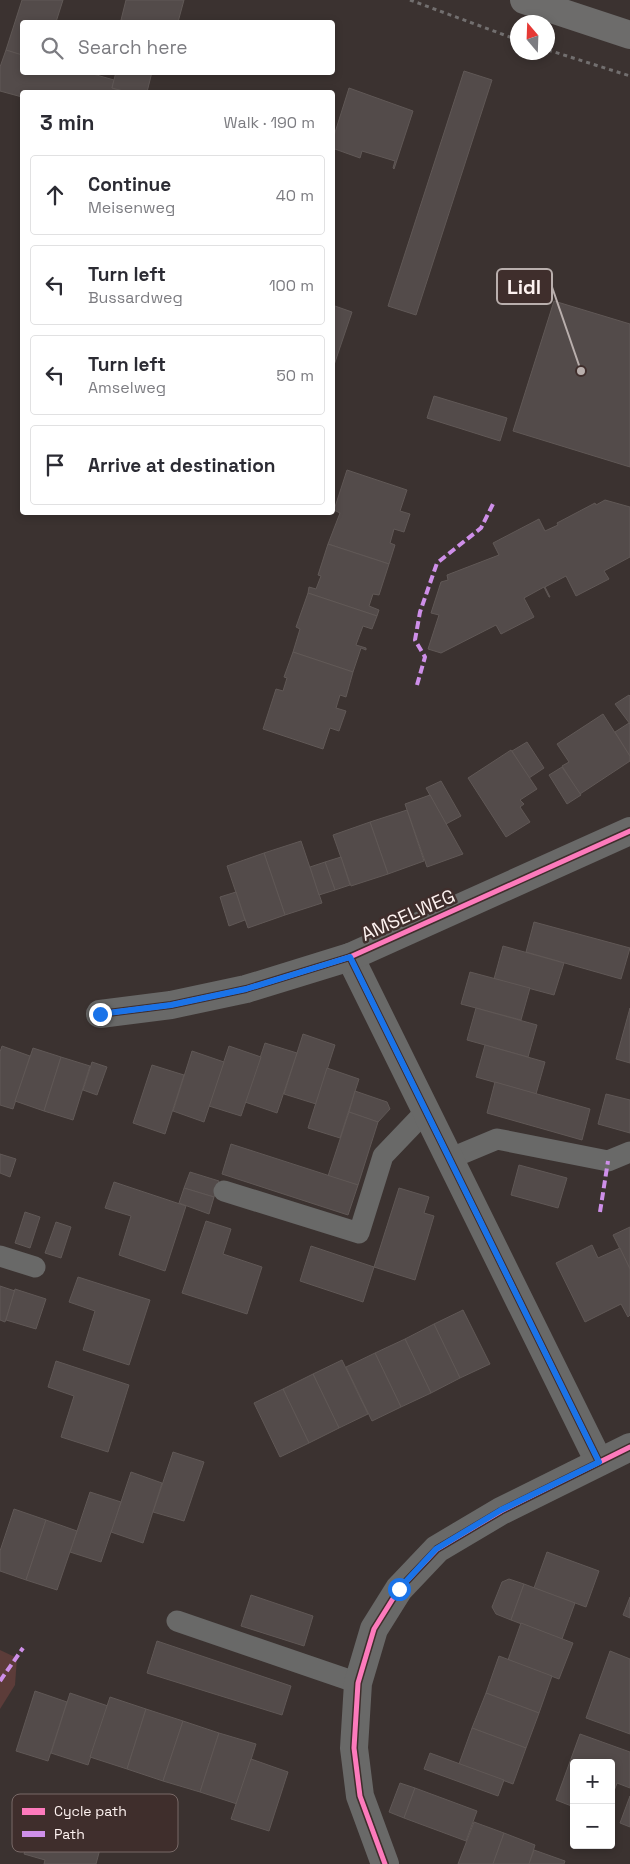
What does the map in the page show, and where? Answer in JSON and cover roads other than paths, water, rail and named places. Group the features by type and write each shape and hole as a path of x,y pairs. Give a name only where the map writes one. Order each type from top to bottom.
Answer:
{"main road":[{"path":"524,0 630,36"}],"street":[{"name":"AMSELWEG","path":"100,1014 171,1005 246,989 350,957 630,831"},
{"path":"350,957 599,1462"},
{"path":"385,1864 360,1796 354,1748 358,1683 374,1629 399,1589 436,1549 501,1510 630,1447"}],"lane":[{"path":"224,1191 359,1233 383,1156 426,1111"},
{"path":"449,1159 497,1139 608,1161 630,1152"},
{"path":"0,1256 35,1267"},
{"path":"177,1621 358,1683"}],"place":[{"name":"Lidl","path":"581,371"}]}
